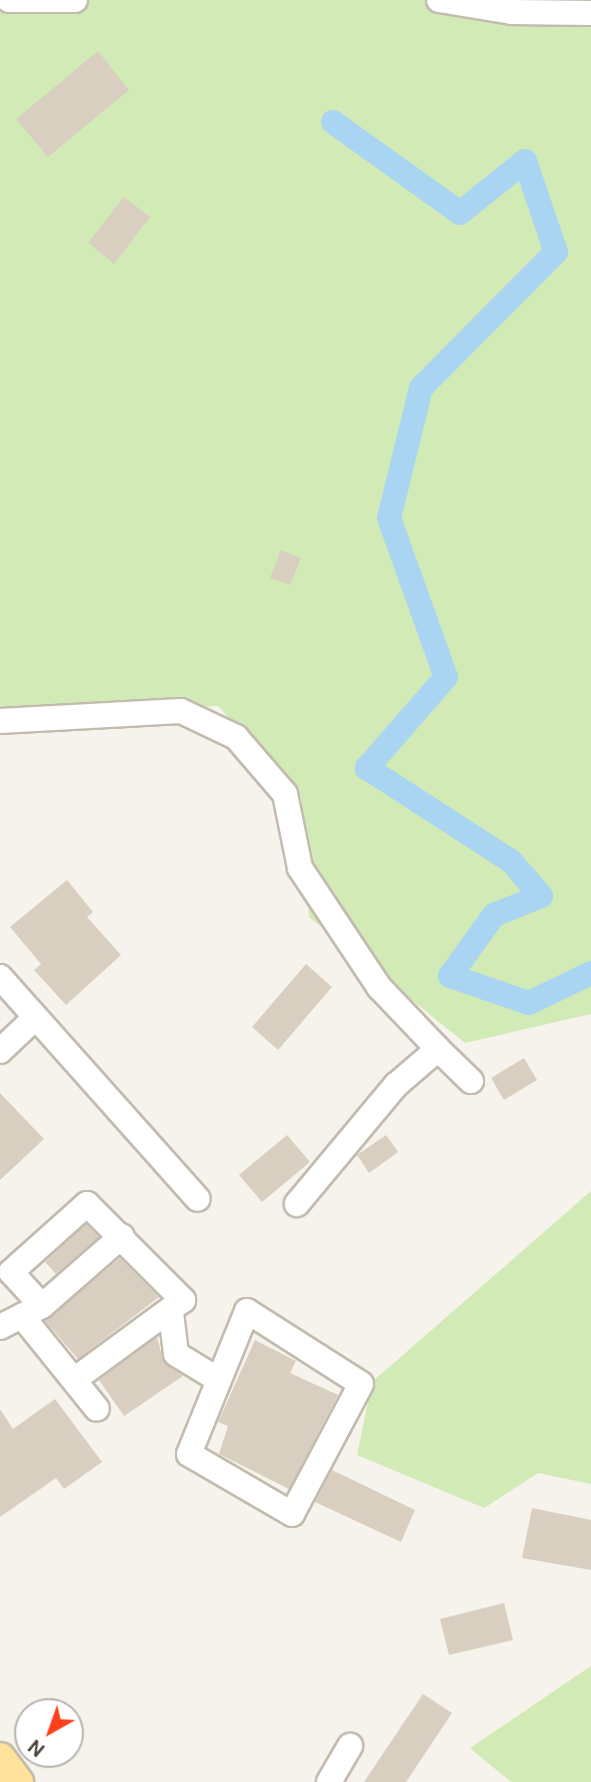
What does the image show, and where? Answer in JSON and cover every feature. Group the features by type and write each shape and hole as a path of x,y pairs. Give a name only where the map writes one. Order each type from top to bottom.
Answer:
{"main road":[{"path":"0,1758 18,1782"}],"street":[{"path":"9,0 75,0"},
{"path":"439,0 512,12 591,13"},
{"path":"0,720 181,711 236,737 285,794 300,868 379,987 471,1082"},
{"path":"0,977 198,1199"},
{"path":"0,1051 35,1018"},
{"path":"297,1203 396,1085 438,1049"},
{"path":"74,1380 171,1313 183,1300 122,1236 87,1204 12,1272 21,1317 97,1409"},
{"path":"21,1317 122,1236"},
{"path":"247,1311 361,1384 292,1514 189,1454 219,1380 247,1311"},
{"path":"171,1313 176,1354 219,1380"},
{"path":"329,1782 350,1746"}],"green space":[{"path":"0,0 591,0 591,1014 465,1043 309,917 301,796 218,706 0,716"},
{"path":"591,1191 591,1484 538,1473 484,1508 357,1455 372,1382"},
{"path":"591,1666 591,1782 511,1782 470,1748"}],"building":[{"path":"98,51 129,90 48,157 16,119"},
{"path":"124,197 150,217 114,264 88,243"},
{"path":"281,550 301,558 290,585 270,578"},
{"path":"67,880 93,912 87,917 121,955 66,1005 34,970 41,964 10,927"},
{"path":"306,964 332,987 278,1050 252,1027"},
{"path":"524,1058 537,1080 504,1100 491,1078"},
{"path":"0,1093 44,1139 0,1180"},
{"path":"287,1135 310,1162 262,1202 239,1175"},
{"path":"386,1135 398,1152 369,1173 357,1155"},
{"path":"86,1224 99,1237 56,1274 45,1262"},
{"path":"120,1258 159,1297 78,1359 45,1321"},
{"path":"157,1337 164,1363 183,1376 124,1416 99,1380"},
{"path":"255,1340 296,1361 290,1373 338,1395 289,1489 219,1454 228,1426 218,1422"},
{"path":"55,1399 102,1462 64,1489 56,1478 0,1517 0,1409 13,1429"},
{"path":"332,1470 415,1510 401,1542 315,1502"},
{"path":"532,1508 591,1520 591,1570 522,1558"},
{"path":"504,1603 513,1640 449,1655 440,1619"},
{"path":"423,1694 452,1713 406,1782 364,1782"}],"waterway":[{"path":"333,122 460,213 525,161 556,252 421,388 389,518 446,677 367,768 511,861 541,896 494,915 450,976 529,1003 591,973"}]}
